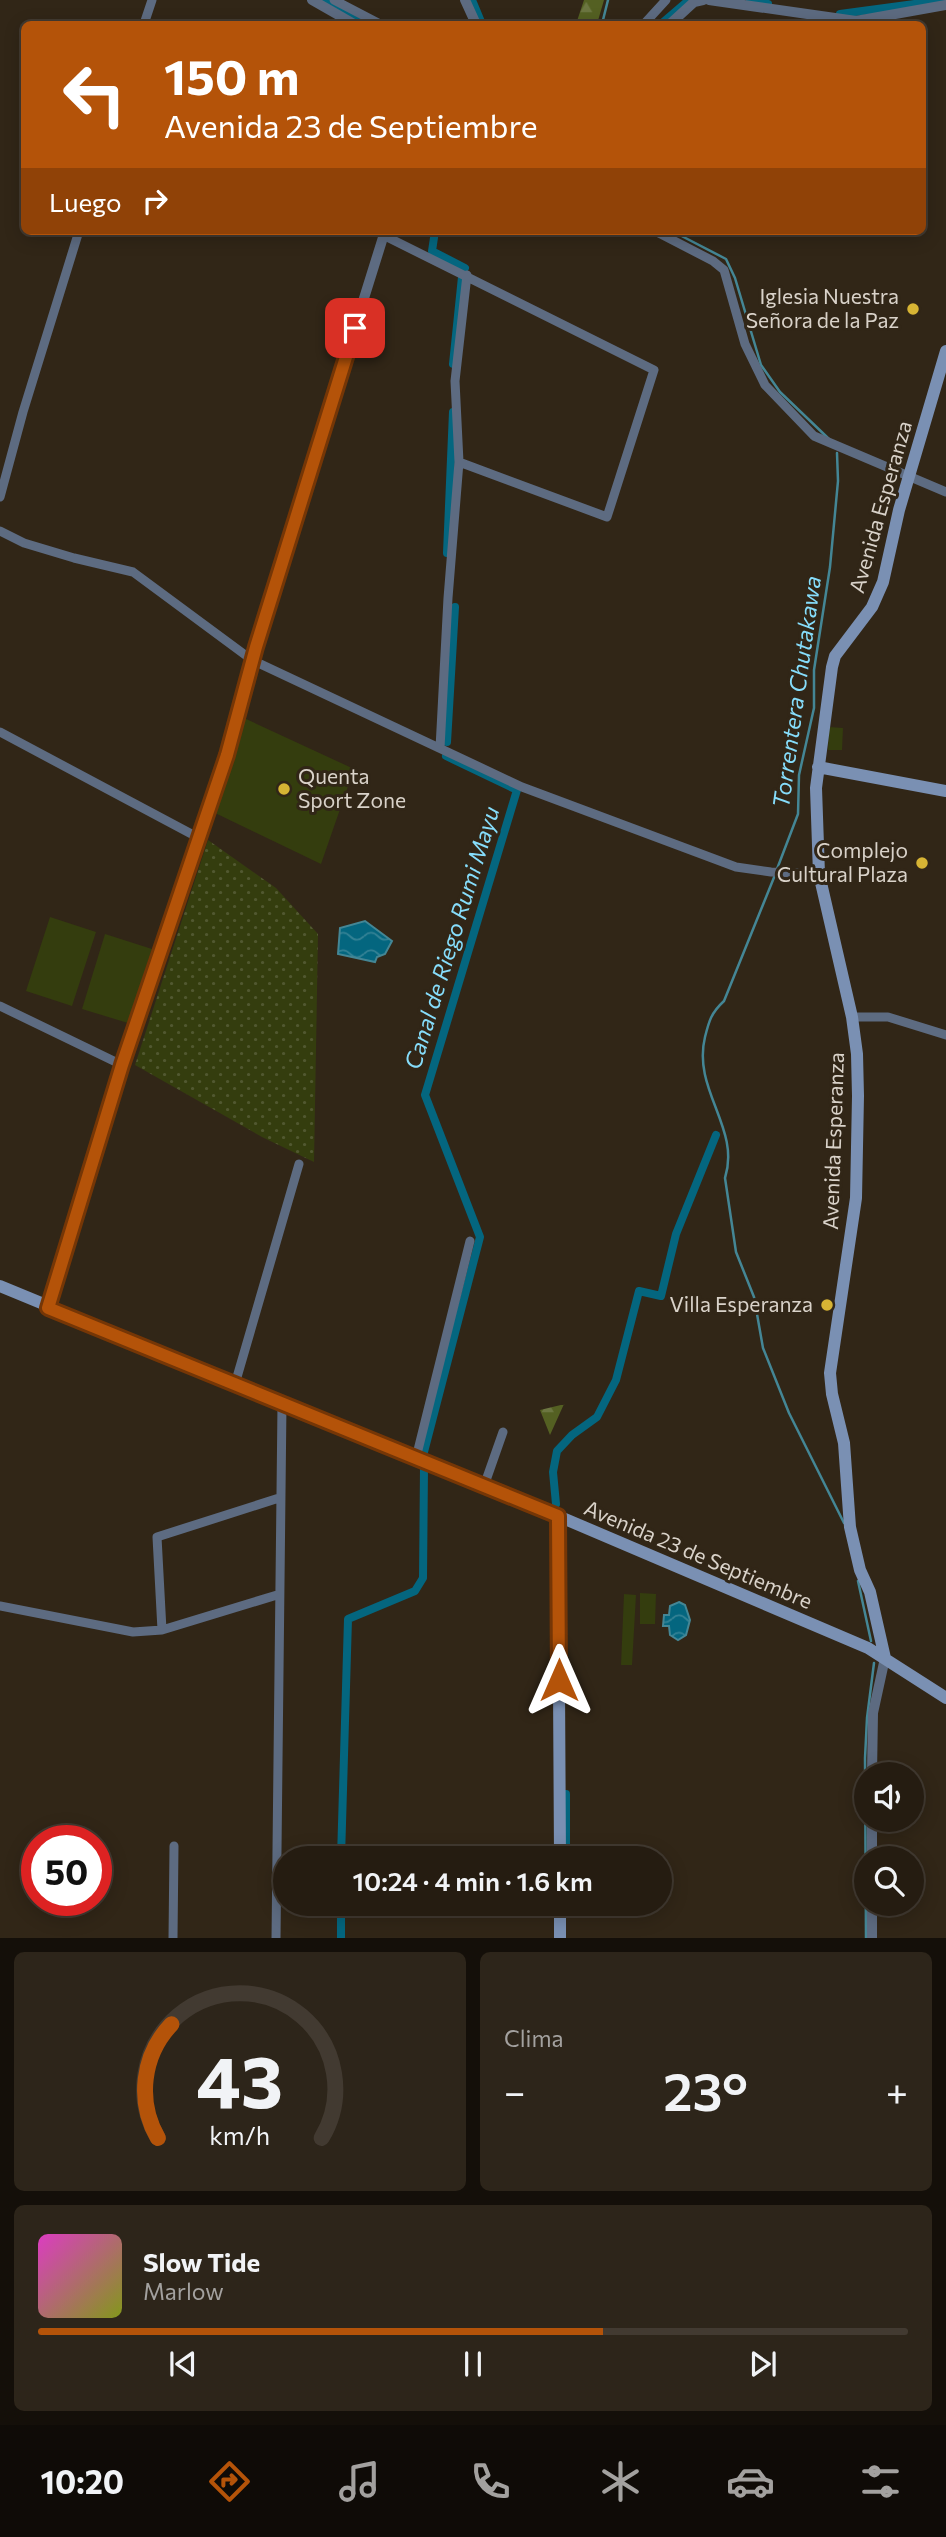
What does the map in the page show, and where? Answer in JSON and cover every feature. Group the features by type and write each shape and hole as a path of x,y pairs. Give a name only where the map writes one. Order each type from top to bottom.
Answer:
{"main road":[{"name":"Avenida Esperanza","path":"877,1654 870,1592 860,1570 850,1527 844,1444 832,1394 830,1373 856,1198 858,1054 819,874 818,767 835,656 872,607 883,582 910,475 946,351"},
{"path":"818,767 946,791"},
{"name":"Avenida 23 de Septiembre","path":"0,1286 558,1516 877,1654 946,1699"},
{"path":"558,1516 560,1846"},
{"path":"560,1916 560,1938"}],"street":[{"path":"145,21 152,0"},
{"path":"313,0 349,21"},
{"path":"334,0 374,21"},
{"path":"465,0 475,21"},
{"path":"647,21 666,0"},
{"path":"673,21 694,2 703,0"},
{"path":"709,0 856,21 946,5"},
{"path":"0,498 23,412 78,235"},
{"path":"48,1308 122,1065 227,755 252,660 383,235"},
{"path":"388,235 654,370 607,517 459,462"},
{"path":"663,235 713,261 724,270 745,344 765,385 814,436 946,492"},
{"path":"440,748 447,598 459,462 455,381 467,275"},
{"path":"0,531 49,550 133,572 167,599 248,654 252,660 522,787 736,867 774,873 819,874"},
{"path":"0,732 199,838"},
{"path":"0,1006 122,1065"},
{"path":"852,1017 888,1017 946,1035"},
{"path":"235,1384 299,1164"},
{"path":"416,1458 470,1241"},
{"path":"276,1938 277,1595 282,1404"},
{"path":"484,1486 503,1432"},
{"path":"162,1630 156,1537 279,1498"},
{"path":"0,1606 133,1632 162,1630 277,1595"},
{"path":"872,1762 877,1654"},
{"path":"173,1938 174,1846"},
{"path":"872,1916 872,1938"}],"green space":[{"path":"584,0 604,0 598,21 577,21"},
{"name":"Quenta Sport Zone","path":"244,718 354,769 321,864 213,812"},
{"path":"829,727 843,728 842,750 828,750"},
{"path":"208,840 276,888 318,934 314,1162 262,1137 135,1065"},
{"path":"50,917 96,932 72,1006 26,991"},
{"path":"105,934 152,949 128,1023 82,1009"},
{"path":"564,1404 550,1435 540,1410"},
{"path":"640,1593 656,1594 655,1624 640,1624"},
{"path":"624,1594 636,1595 632,1665 621,1665"}],"water":[{"path":"365,921 392,941 385,954 377,957 375,962 338,954 340,928"},
{"path":"679,1602 685,1605 690,1620 686,1635 678,1640 670,1635 669,1626 663,1626 664,1615 669,1615 670,1606"}],"waterway":[{"path":"325,0 362,21"},
{"name":"Canal de Riego Rumi Mayu","path":"472,0 481,21"},
{"name":"Torrentera Chutakawa","path":"603,21 608,0"},
{"path":"664,21 689,0"},
{"path":"750,0 768,4"},
{"path":"840,14 944,0"},
{"name":"Canal de Riego Rumi Mayu","path":"434,235 432,251 465,268"},
{"name":"Torrentera Chutakawa","path":"680,235 726,259 735,278 761,365 780,392 829,439"},
{"name":"Canal de Riego Rumi Mayu","path":"453,364 462,277"},
{"name":"Canal de Riego Rumi Mayu","path":"447,553 453,412"},
{"name":"Torrentera Chutakawa","path":"777,869 798,814 799,775 814,708 814,670 830,567 838,481 837,453"},
{"name":"Canal de Riego Rumi Mayu","path":"447,742 455,607"},
{"name":"Canal de Riego Rumi Mayu","path":"424,1452 480,1237 425,1095 517,790 446,756"},
{"name":"Torrentera Chutakawa","path":"775,875 724,1001 709,1022 703,1056 710,1092 727,1142 725,1178 736,1252 754,1297 763,1348 789,1413 844,1523"},
{"path":"556,1504 553,1472 557,1451 572,1435 597,1417 616,1380 639,1291 661,1296 676,1234 716,1135"},
{"name":"Canal de Riego Rumi Mayu","path":"341,1846 348,1619 415,1591 423,1578 424,1467"},
{"name":"Torrentera Chutakawa","path":"858,1581 871,1641"},
{"name":"Torrentera Chutakawa","path":"866,1938 865,1758 874,1663"},
{"path":"566,1794 566,1846"},
{"name":"Canal de Riego Rumi Mayu","path":"341,1916 341,1938"}],"place":[{"name":"Iglesia Nuestra Señora de la Paz","path":"913,309"},
{"name":"Quenta Sport Zone","path":"284,789"},
{"name":"Complejo Cultural Plaza","path":"922,863"},
{"name":"Villa Esperanza","path":"827,1305"}],"route":[{"path":"355,328 252,660 227,755 122,1065 48,1308 558,1516 559,1680"}]}
